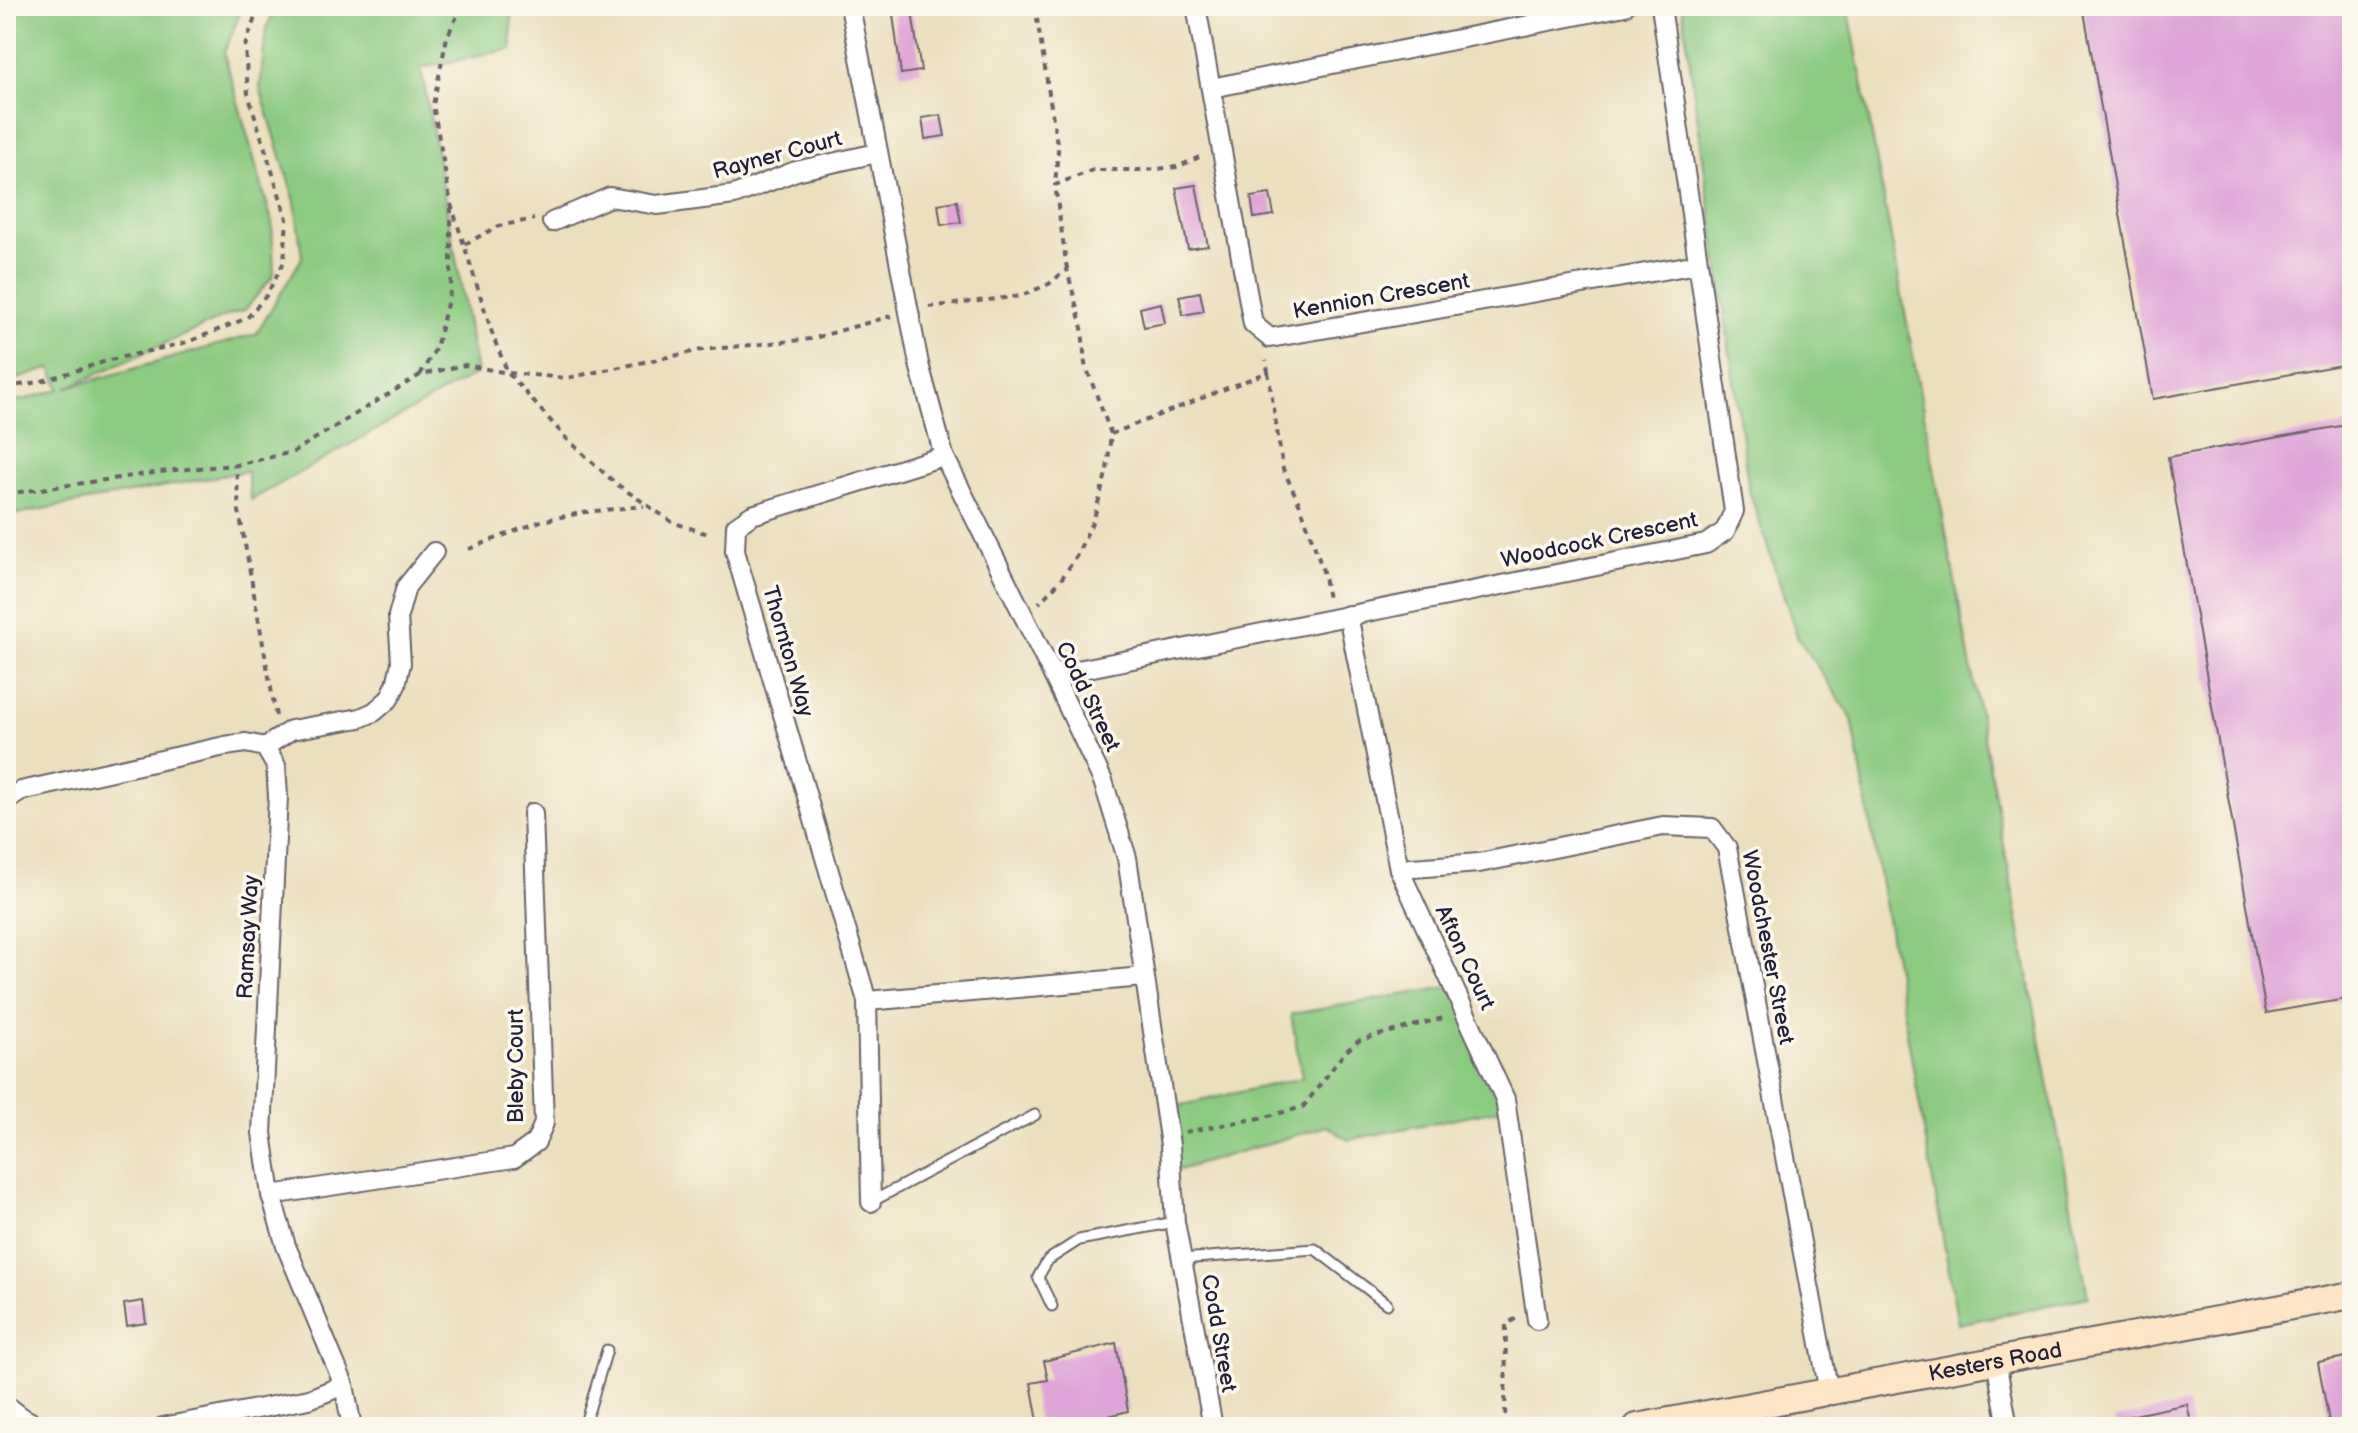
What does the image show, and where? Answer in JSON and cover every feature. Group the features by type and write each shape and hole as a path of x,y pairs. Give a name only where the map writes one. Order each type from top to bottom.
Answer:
{"main road":[{"name":"Kesters Road","path":"1637,1427 2352,1295"}],"street":[{"name":"Codd Street","path":"850,6 919,364 944,456 1103,781 1127,858 1168,1135 1175,1222 1213,1427"},
{"name":"Kennion Crescent","path":"1196,6 1253,324 1270,338 1698,264"},
{"path":"1211,88 1625,6"},
{"name":"Woodcock Crescent","path":"1053,675 1706,544 1725,531 1734,511 1661,6"},
{"name":"Rayner Court","path":"548,219 610,197 657,205 734,195 796,171 877,153"},
{"name":"Thornton Way","path":"871,1202 867,1001 735,551 736,526 752,515 944,456"},
{"path":"6,801 21,791 225,746 246,743 265,747 291,730 360,718 374,712 389,699 396,685 401,663 398,616 406,587 434,552"},
{"name":"Afton Court","path":"1348,615 1399,869 1505,1099 1536,1313"},
{"name":"Ramsay Way","path":"265,747 276,766 278,796 262,1133 271,1195 286,1246 344,1385 352,1427"},
{"name":"Bleby Court","path":"271,1195 514,1158 536,1142 544,1123 533,813"},
{"name":"Woodchester Street","path":"1399,869 1479,863 1663,826 1712,828 1727,848 1829,1392"},
{"path":"867,1001 1144,977"},
{"path":"1996,1361 2008,1427"},
{"path":"163,1427 309,1399 344,1385"},
{"path":"6,1405 40,1427"}],"lane":[{"path":"871,1202 1035,1115"},
{"path":"1052,1306 1038,1277 1048,1260 1079,1240 1175,1222"},
{"path":"1182,1259 1315,1249 1387,1304"},
{"path":"584,1427 607,1350"}],"path":[{"path":"6,387 39,382 110,360 188,342 247,318 266,296 284,262 287,219 248,94 245,46 259,6"},
{"path":"462,6 447,37 433,105 451,204 508,373 566,438 615,483 672,522 711,535"},
{"path":"1034,608 1060,581 1076,557 1094,518 1107,470 1111,434 1085,364 1082,328 1067,269 1055,185 1058,150 1035,6"},
{"path":"1055,185 1093,170 1177,167 1210,152"},
{"path":"420,375 436,348 451,288 451,204"},
{"path":"465,244 499,226 548,219"},
{"path":"926,307 1021,296 1049,284 1067,269"},
{"path":"6,494 175,470 236,465 293,452 420,375 465,365 508,373 567,378 702,350 811,339 892,316"},
{"path":"1266,360 1283,469 1301,507 1323,571 1328,602"},
{"path":"1111,434 1268,372"},
{"path":"236,465 239,511 276,716"},
{"path":"469,549 541,521 646,505"},
{"path":"1168,1135 1303,1107 1345,1052 1360,1040 1465,1012"},
{"path":"1505,1427 1506,1324 1536,1313"}],"green space":[{"path":"6,6 243,6 224,53 272,222 274,275 245,310 66,388 256,334 302,258 295,202 260,88 266,28 277,6 511,6 512,49 421,68 477,373 251,500 247,471 6,516 6,401 23,400 60,389 51,368 17,379 6,379"},
{"path":"1682,6 1848,6 2088,1297 1958,1324 1852,719 1797,636 1749,490"},
{"path":"1453,986 1506,1108 1348,1140 1327,1126 1172,1172 1164,1109 1302,1078 1291,1014"}],"building":[{"path":"2083,6 2352,6 2352,363 2153,399"},
{"path":"912,12 921,71 901,74 893,15"},
{"path":"941,115 945,136 925,139 922,118"},
{"path":"1196,185 1208,246 1188,249 1176,188"},
{"path":"1270,194 1274,215 1254,218 1251,197"},
{"path":"957,201 961,222 941,225 938,204"},
{"path":"1200,292 1204,311 1183,315 1179,296"},
{"path":"1161,303 1165,323 1144,327 1140,308"},
{"path":"2352,424 2352,998 2266,1013 2168,457"},
{"path":"143,1301 146,1323 127,1326 124,1304"},
{"path":"1116,1343 1128,1411 1066,1427 1039,1427 1031,1383 1048,1380 1044,1361"},
{"path":"2352,1356 2352,1427 2330,1427 2318,1362"},
{"path":"2187,1404 2192,1427 2116,1427 2115,1419"}]}
